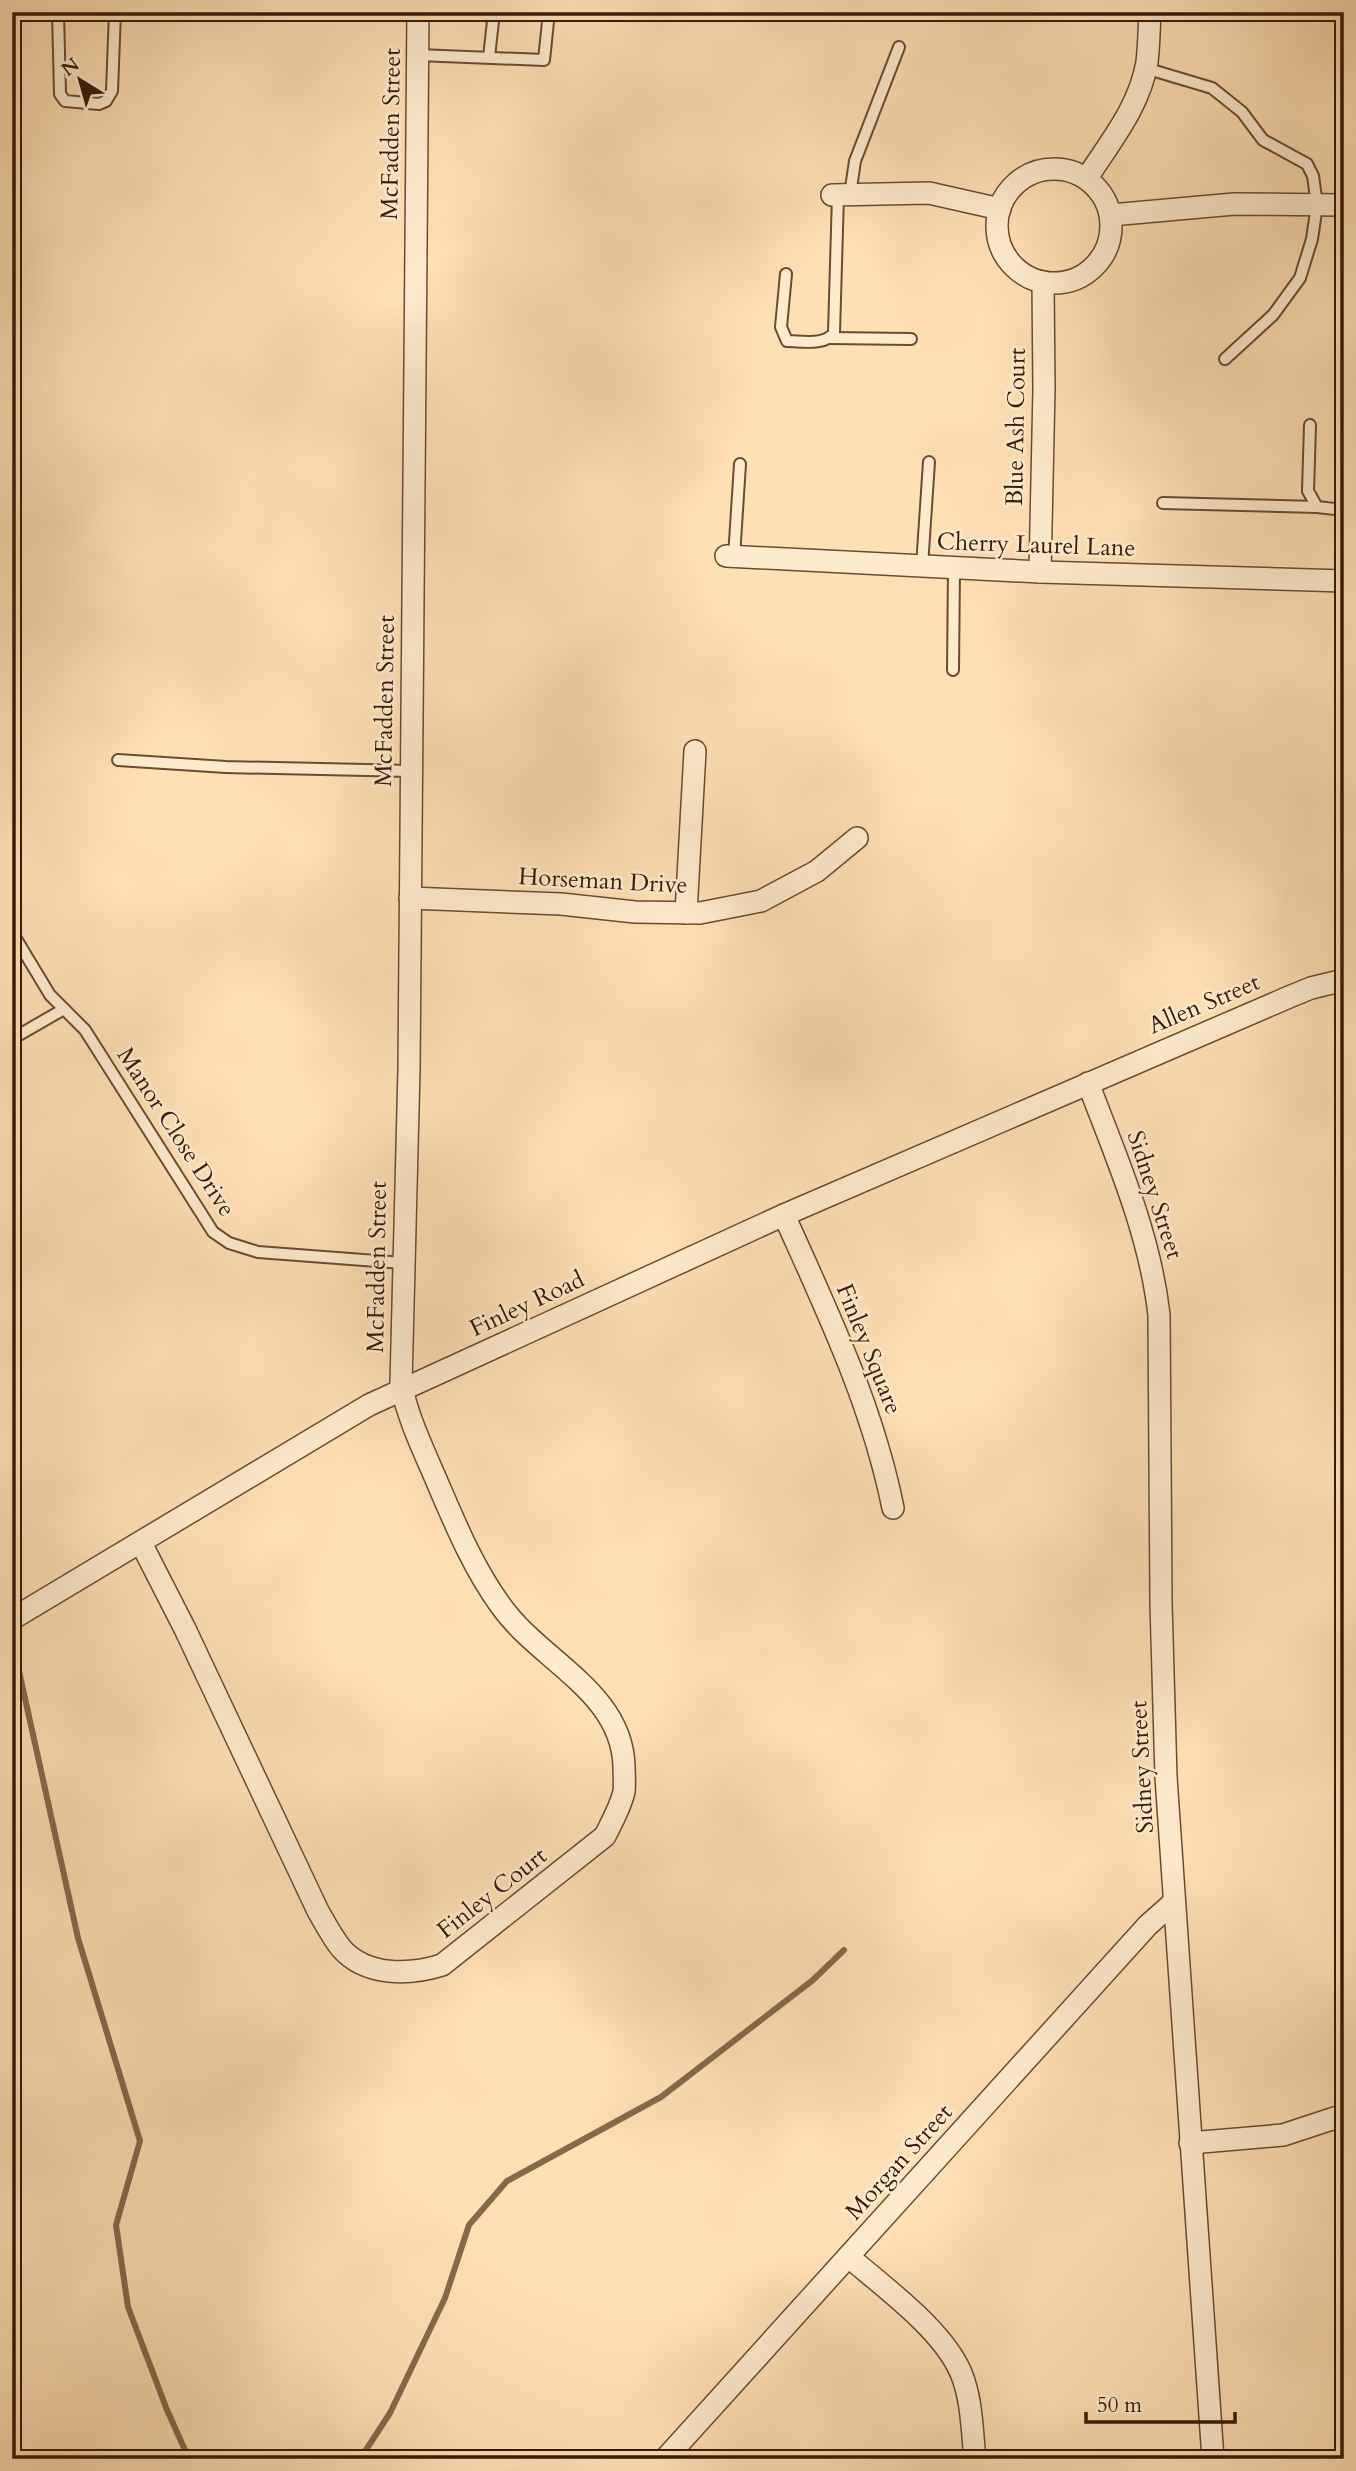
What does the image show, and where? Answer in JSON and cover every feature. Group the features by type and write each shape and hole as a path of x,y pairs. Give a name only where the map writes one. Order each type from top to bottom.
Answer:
{"street":[{"name":"McFadden Street","path":"402,1390 410,898 418,12"},
{"path":"1087,178 1128,115 1137,96 1145,68 1150,12"},
{"path":"1043,170 1066,170 1087,178 1102,194 1111,215 1111,238 1102,258 1086,274 1065,282 1042,282 1022,274 1006,258 998,237 1000,209 1007,194 1023,178 1043,170"},
{"path":"840,195 929,193 1000,209"},
{"path":"1111,215 1234,204 1344,205"},
{"name":"Blue Ash Court","path":"1040,572 1044,389 1042,282"},
{"name":"Cherry Laurel Lane","path":"730,557 1040,572 1344,581"},
{"path":"686,913 695,751"},
{"name":"Horseman Drive","path":"410,898 561,904 635,912 700,913 761,901 817,871 857,838"},
{"name":"Allen Street","path":"1088,1083 1300,992 1344,980"},
{"name":"Finley Road","path":"12,1619 369,1405 784,1215 1088,1083"},
{"name":"Sidney Street","path":"1088,1083 1131,1196 1155,1282 1159,1315 1166,1777 1213,2459"},
{"name":"Finley Square","path":"784,1215 844,1349 873,1426 893,1508"},
{"name":"Finley Court","path":"141,1543 318,1911 342,1949 372,1968 420,1972 442,1965 605,1836 624,1790 624,1758 620,1737 602,1704 517,1626 477,1569 415,1431 402,1390"},
{"name":"Morgan Street","path":"665,2459 1149,1925 1174,1902"},
{"path":"1190,2143 1283,2135 1340,2117"},
{"path":"849,2257 929,2328 953,2357 962,2374 968,2395 975,2459"}],"lane":[{"path":"58,12 60,94 65,101 99,104 106,101 112,91 115,12"},
{"path":"489,57 494,12"},
{"path":"418,55 544,60 549,12"},
{"path":"830,338 834,332 840,195 899,47"},
{"path":"1145,68 1212,88 1242,112 1264,140 1307,164 1313,176 1317,205 1312,239 1300,278 1272,315 1225,359"},
{"path":"786,274 781,327 787,341 824,341 830,338 911,339"},
{"path":"1310,425 1308,491 1317,507"},
{"path":"922,566 929,462"},
{"path":"730,557 740,464"},
{"path":"1163,503 1344,510"},
{"path":"953,670 954,568"},
{"path":"118,760 226,767 411,771"},
{"name":"Manor Close Drive","path":"12,932 50,995 85,1030 213,1232 229,1243 258,1252 403,1263"},
{"path":"12,1039 64,1009"}],"waterway":[{"path":"13,1644 78,1938 140,2141 116,2225 128,2307 167,2410 189,2459"},
{"path":"360,2459 390,2413 445,2298 469,2225 507,2181 661,2097 813,1980 844,1950"}]}
